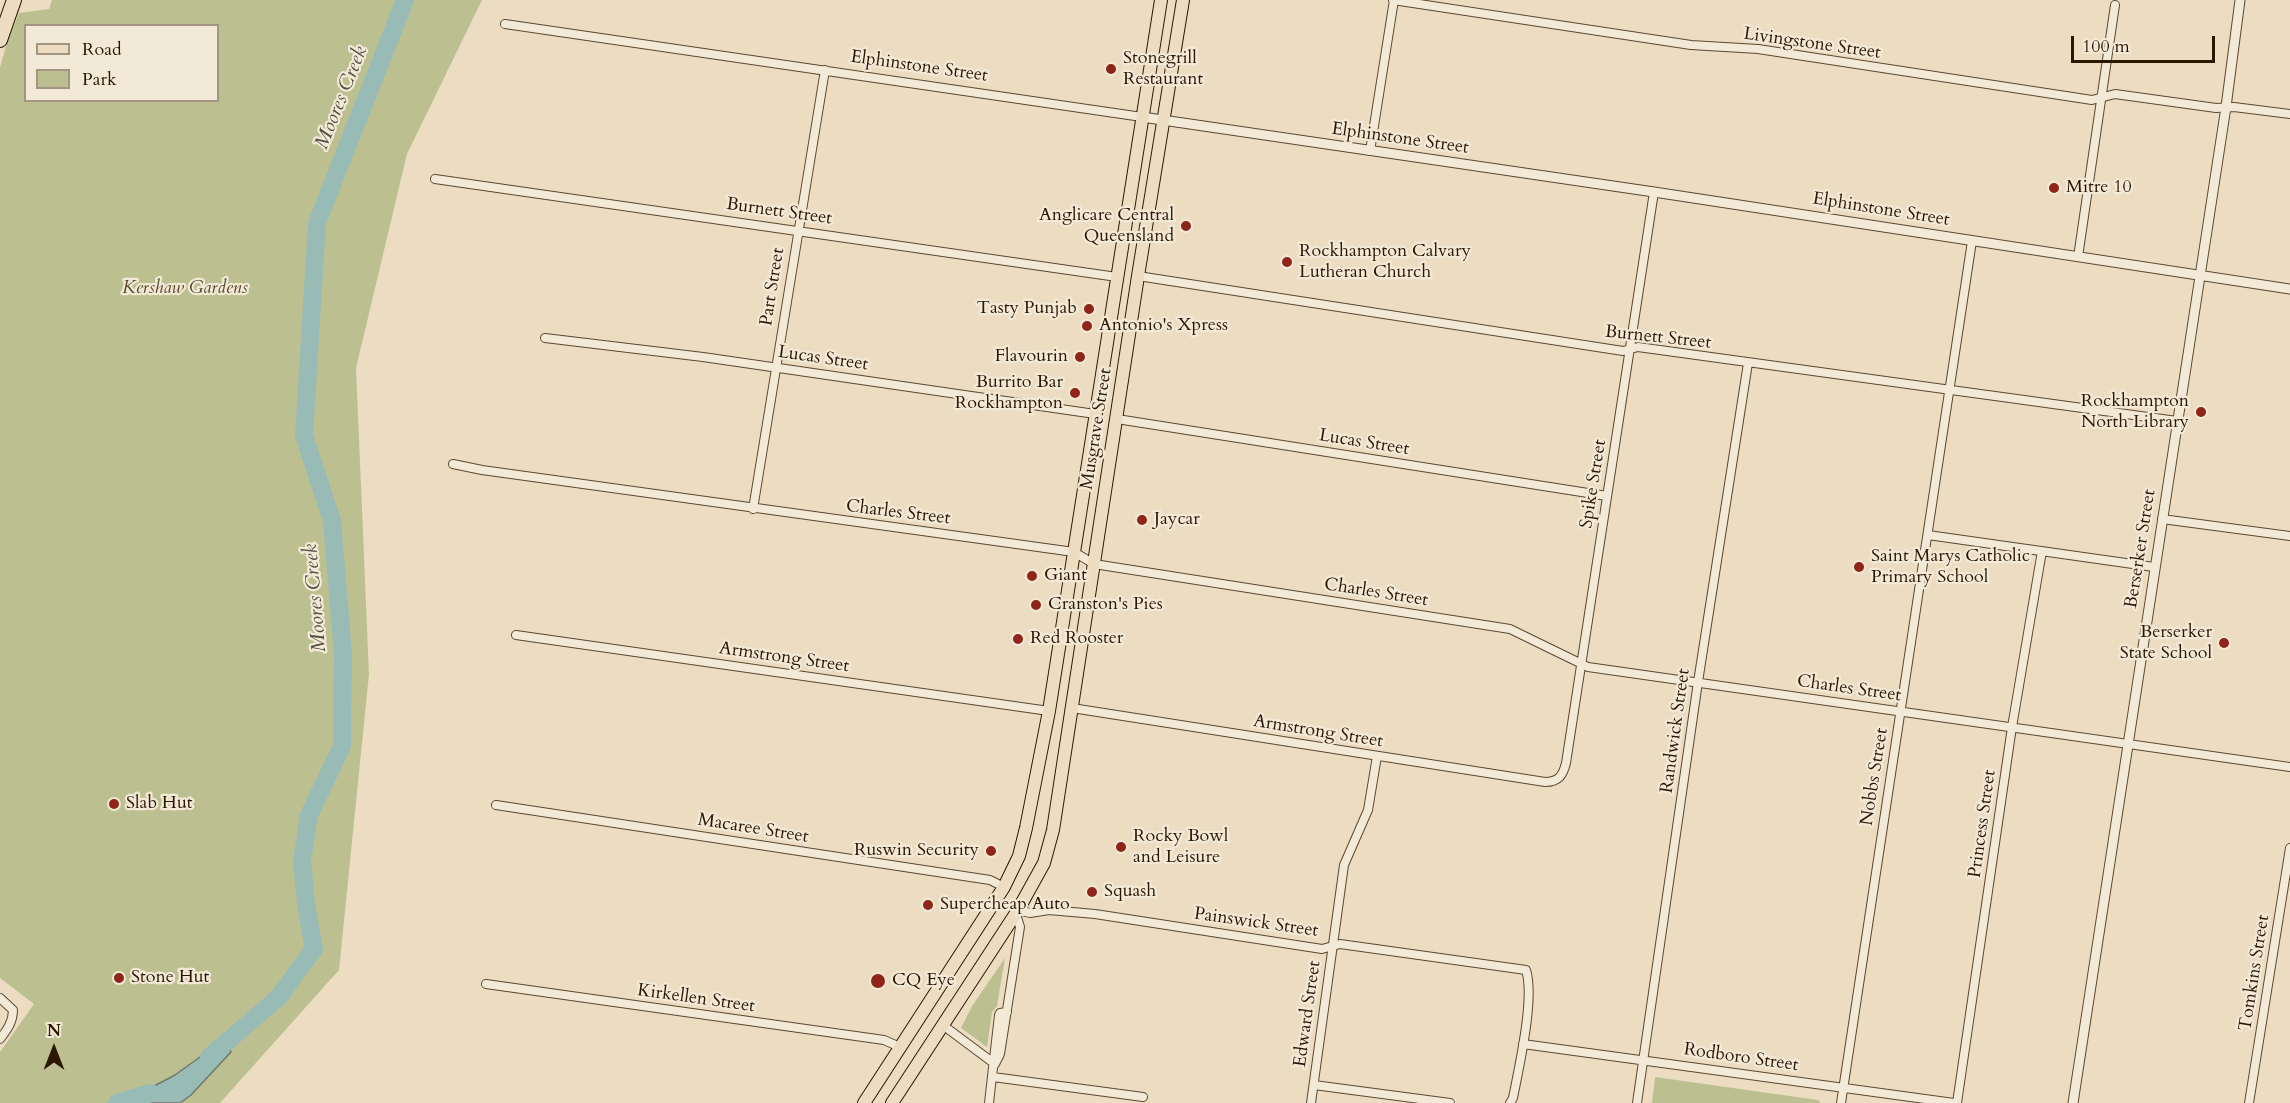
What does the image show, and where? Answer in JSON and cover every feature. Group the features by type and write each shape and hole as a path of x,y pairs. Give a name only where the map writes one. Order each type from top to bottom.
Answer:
{"highway":[{"path":"0,40 15,3"}],"main road":[{"name":"Musgrave Street","path":"864,1103 1004,887 1019,856 1034,794 1049,711 1161,0"},
{"name":"Musgrave Street","path":"892,1103 1017,912 1044,863 1055,821 1138,276 1183,0"}],"street":[{"name":"Livingstone Street","path":"1394,0 1691,45 1758,49 2092,100 2115,94 2216,108 2235,106 2290,114"},
{"path":"1370,151 1394,0"},
{"name":"Berserker Street","path":"2073,1103 2226,107 2240,0"},
{"path":"2078,257 2115,5"},
{"name":"Elphinstone Street","path":"505,24 1654,192 2290,290"},
{"name":"Part Street","path":"753,509 825,70"},
{"name":"Burnett Street","path":"435,179 1117,277"},
{"name":"Spike Street","path":"1559,778 1566,763 1654,192"},
{"name":"Nobbs Street","path":"1841,1103 1972,241"},
{"name":"Burnett Street","path":"1138,276 1623,351 1638,347 2177,421"},
{"name":"Lucas Street","path":"545,339 776,368 1095,414"},
{"name":"Randwick Street","path":"1637,1103 1698,682 1748,363"},
{"name":"Lucas Street","path":"1117,419 1607,496"},
{"name":"Charles Street","path":"453,464 753,509 1074,552 1094,564 1510,629 1588,667 2290,767"},
{"path":"2162,519 2290,536"},
{"path":"1928,535 2154,567"},
{"name":"Princess Street","path":"1956,1103 2012,727 2042,551"},
{"name":"Armstrong Street","path":"516,635 1049,711"},
{"name":"Armstrong Street","path":"1072,708 1545,782 1553,782 1559,778"},
{"name":"Edward Street","path":"1311,1103 1344,865 1368,810 1377,756"},
{"name":"Macaree Street","path":"496,805 990,880 1004,887"},
{"name":"Tomkins Street","path":"2249,1103 2290,848"},
{"name":"Painswick Street","path":"1017,912 1030,913 1049,910 1095,914 1322,949 1340,944 1526,970 1530,982 1523,1044"},
{"path":"989,1103 995,1064 1000,1054 1020,927 1017,912"},
{"name":"Kirkellen Street","path":"486,984 888,1040 900,1047"},
{"path":"0,998 13,1010 12,1021 0,1039"},
{"path":"944,1026 995,1064"},
{"path":"1510,1103 1513,1098 1523,1044"},
{"name":"Rodboro Street","path":"1523,1044 1956,1103"},
{"path":"993,1077 1143,1097"},
{"path":"1314,1085 1450,1103"}],"green space":[{"name":"Kershaw Gardens","path":"52,0 482,0 407,154 356,368 369,674 339,970 220,1103 0,1103 0,1052 34,1004 0,978 0,67 19,13 49,9"},
{"path":"1005,958 997,1006 992,1012 987,1047 961,1028 972,1006"},
{"path":"1655,1077 1818,1100 1821,1103 1652,1103"}],"water":[{"path":"225,1039 231,1052 191,1095 180,1103 122,1103 175,1075"}],"waterway":[{"name":"Moores Creek","path":"209,1057 279,997 314,949 306,904 302,861 309,815 342,746 343,653 332,521 304,435 317,223 405,0"},
{"name":"Moores Creek","path":"117,1103 151,1093"}],"place":[{"name":"Stonegrill Restaurant","path":"1111,69"},
{"name":"Mitre 10","path":"2054,188"},
{"name":"Anglicare Central Queensland","path":"1186,226"},
{"name":"Rockhampton Calvary Lutheran Church","path":"1287,262"},
{"name":"Tasty Punjab","path":"1089,309"},
{"name":"Antonio's Xpress","path":"1087,326"},
{"name":"Flavourin","path":"1080,357"},
{"name":"Burrito Bar Rockhampton","path":"1075,393"},
{"name":"Rockhampton North Library","path":"2201,412"},
{"name":"Jaycar","path":"1142,520"},
{"name":"Saint Marys Catholic Primary School","path":"1859,567"},
{"name":"Giant","path":"1032,576"},
{"name":"Cranston's Pies","path":"1036,605"},
{"name":"Red Rooster","path":"1018,639"},
{"name":"Berserker State School","path":"2224,643"},
{"name":"Slab Hut","path":"114,804"},
{"name":"Rocky Bowl and Leisure","path":"1121,847"},
{"name":"Ruswin Security","path":"991,851"},
{"name":"Squash","path":"1092,892"},
{"name":"Supercheap Auto","path":"928,905"},
{"name":"Stone Hut","path":"119,978"},
{"name":"CQ Eye","path":"878,981"}]}
